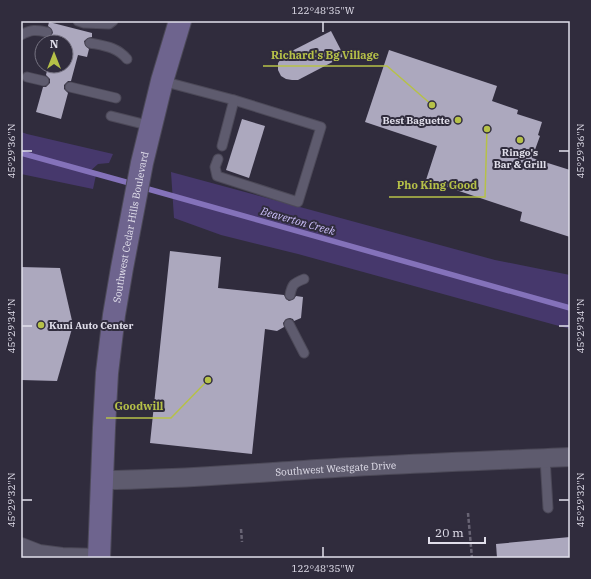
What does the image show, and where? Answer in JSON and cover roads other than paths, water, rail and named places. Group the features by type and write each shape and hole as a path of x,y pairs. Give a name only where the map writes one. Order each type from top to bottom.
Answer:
{"main road":[{"name":"Southwest Cedar Hills Boulevard","path":"99,558 107,374 116,302 142,163 162,81 180,21"}],"street":[{"name":"Southwest Westgate Drive","path":"102,480 139,480 330,468 570,457"},
{"path":"21,547 39,554 62,557 99,558"}],"lane":[{"path":"78,21 84,23 109,24 113,21"},
{"path":"21,34 29,30 47,32"},
{"path":"90,43 112,48 121,52 127,59"},
{"path":"27,77 44,81"},
{"path":"162,81 234,100 321,127 298,202 217,176 215,167 218,159"},
{"path":"70,87 116,98"},
{"path":"222,146 234,100"},
{"path":"111,116 151,126"},
{"path":"290,295 292,287 295,283 304,279"},
{"path":"289,324 304,353"},
{"path":"545,458 548,508"}],"waterway":[{"name":"Beaverton Creek","path":"21,153 133,184"},
{"name":"Beaverton Creek","path":"141,187 570,308"}],"place":[{"name":"Richard's Bg Village","path":"432,105"},
{"name":"Best Baguette","path":"458,120"},
{"name":"Pho King Good","path":"487,129"},
{"name":"Ringo's Bar & Grill","path":"520,140"},
{"name":"Kuni Auto Center","path":"41,325"},
{"name":"Goodwill","path":"208,380"}]}
